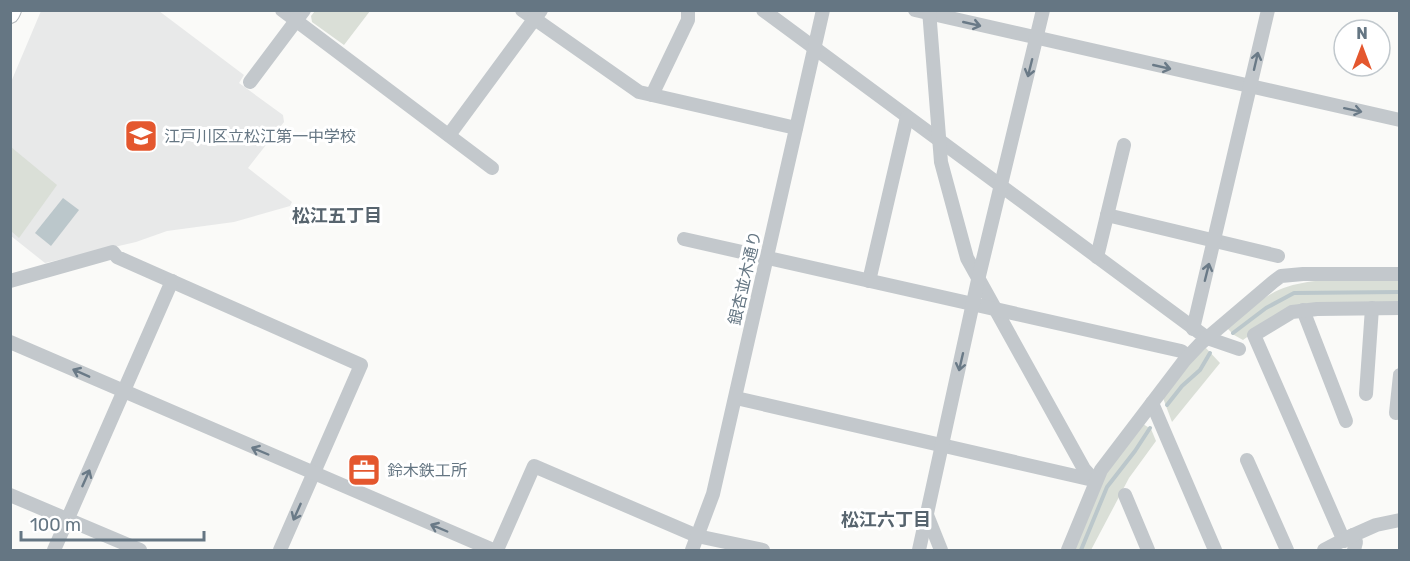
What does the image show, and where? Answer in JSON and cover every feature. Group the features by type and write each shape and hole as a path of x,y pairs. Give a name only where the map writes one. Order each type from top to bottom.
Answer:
{"street":[{"path":"282,10 300,16 492,168"},
{"path":"522,10 537,15 639,92 796,128"},
{"path":"652,95 688,20 688,10"},
{"path":"763,10 1207,338 1239,349"},
{"name":"銀杏並木通り","path":"692,550 713,494 823,10"},
{"path":"918,550 978,280 1043,10"},
{"path":"1193,328 1268,10"},
{"path":"1095,481 1084,469 967,258 941,162 924,12 1400,120"},
{"path":"449,135 537,15"},
{"path":"250,82 300,16"},
{"path":"869,281 907,117"},
{"path":"1097,257 1124,145"},
{"path":"1107,215 1278,256"},
{"path":"684,239 1180,351 1188,356"},
{"path":"10,281 113,252 117,257 361,365 280,550"},
{"path":"1068,550 1101,470 1188,356 1281,276 1400,274"},
{"path":"54,550 172,281"},
{"path":"1366,393 1372,308"},
{"path":"1350,542 1254,335 1292,312 1400,308"},
{"path":"1303,310 1346,421"},
{"path":"10,342 313,474 495,550 534,466 697,536 763,550"},
{"path":"1396,413 1400,375"},
{"path":"736,398 1095,481"},
{"path":"1152,403 1215,550"},
{"path":"1247,460 1287,550"},
{"path":"10,495 140,550"},
{"path":"1125,495 1148,550"},
{"path":"927,515 941,550"},
{"path":"1324,550 1350,542 1376,525 1400,520"}],"shaded area":[{"name":"江戸川区立松江第一中学校","path":"41,11 159,11 244,75 239,83 283,115 284,122 248,168 292,202 290,206 234,222 167,231 136,242 45,263 11,236 11,82"},
{"path":"315,11 370,11 344,45 312,22 311,16"},
{"path":"11,147 57,185 19,238 11,231"},
{"path":"63,198 79,210 51,246 35,233"},
{"path":"1399,280 1399,303 1289,307 1243,340 1227,328 1259,301 1285,288 1316,281"},
{"path":"1205,347 1220,363 1172,422 1163,398"},
{"path":"1143,424 1151,429 1156,441 1129,478 1091,550 1074,550 1106,473"}],"waterway":[{"path":"1233,333 1266,308 1294,293 1400,292"},
{"path":"1167,405 1182,386 1200,370 1210,353"},
{"path":"1081,550 1107,487 1150,428"}],"place":[{"name":"江戸川区立松江第一中学校","path":"141,136"},
{"name":"鈴木鉄工所","path":"364,470"}],"district":[{"name":"松江五丁目","path":"337,216"},
{"name":"松江六丁目","path":"886,520"}]}
